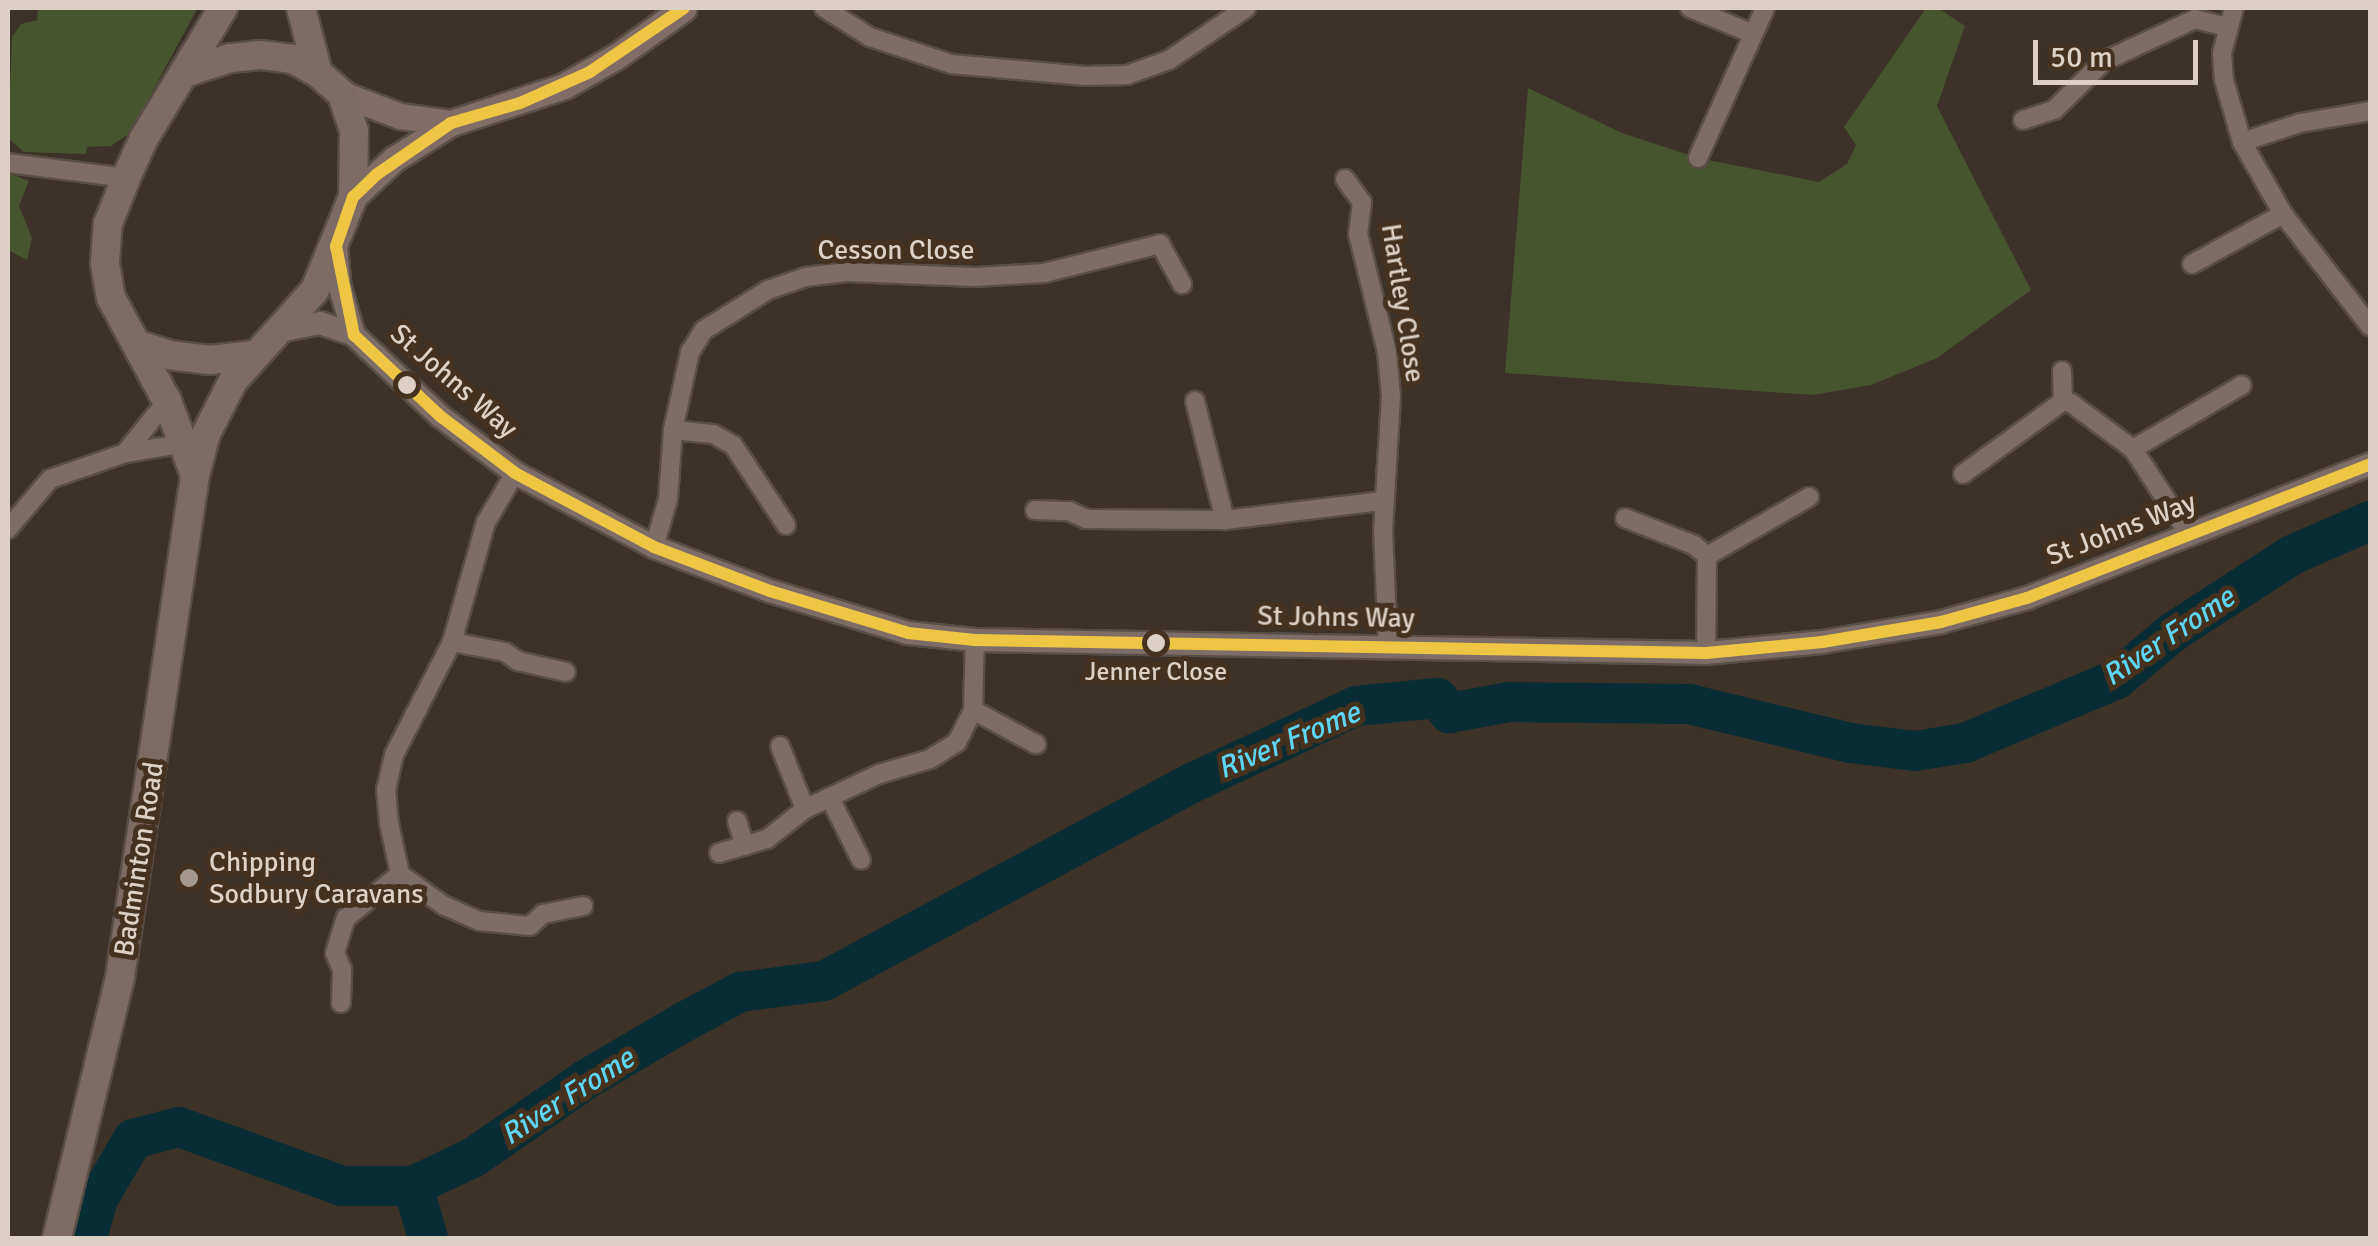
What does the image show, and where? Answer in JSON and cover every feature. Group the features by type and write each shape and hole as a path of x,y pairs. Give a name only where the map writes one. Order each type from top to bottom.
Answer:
{"main road":[{"path":"196,440 167,400 112,298 105,263 108,224 126,178 223,8"},
{"path":"302,8 318,73"},
{"path":"354,197 394,159 451,124 564,86 617,56 684,8"},
{"path":"184,73 230,58 293,59 318,73 342,94 400,116 451,124"},
{"path":"139,345 169,355 210,360 254,355 284,330 315,290 354,197 354,131 342,94"},
{"name":"Badminton Road","path":"57,1238 120,977 195,475 196,440 254,355"}],"street":[{"path":"824,8 870,37 921,56 1000,72 1084,76 1127,74 1169,60 1246,8"},
{"path":"1690,8 1753,34"},
{"path":"1698,158 1765,8"},
{"path":"2234,8 2226,26 2224,80 2242,142 2283,214 2370,326"},
{"path":"2023,120 2054,110 2104,61 2195,19 2226,26"},
{"path":"2242,142 2300,124 2370,111"},
{"path":"8,163 126,178"},
{"name":"Hartley Close","path":"1345,179 1362,202 1358,234 1387,352 1390,396 1383,501 1388,649"},
{"path":"2192,264 2283,214"},
{"name":"Cesson Close","path":"654,547 668,498 681,380 704,330 768,290 805,277 847,272 974,277 1028,274 1112,259 1160,244 1182,284"},
{"name":"St Johns Way","path":"336,246 339,284 354,334"},
{"name":"St Johns Way","path":"284,330 320,323 354,334 440,416 515,473 654,547 770,591 908,633 975,640 1706,653 1822,642 1941,622 2027,598 2370,464"},
{"path":"2062,371 2062,401"},
{"path":"2132,449 2242,385"},
{"path":"125,453 167,400"},
{"path":"1195,401 1225,520"},
{"path":"2062,401 2080,408 2132,449 2189,535"},
{"path":"1963,474 2062,401"},
{"path":"673,430 713,434 733,444 786,525"},
{"path":"8,529 50,478 125,453 196,440"},
{"path":"515,473 486,522 452,642 394,755 386,788 400,874 443,905 478,922 530,926 543,914 583,906"},
{"path":"1707,556 1809,497"},
{"path":"1035,510 1069,511 1086,519 1225,520 1383,501"},
{"path":"1625,518 1694,545 1707,556"},
{"path":"1706,653 1707,556"},
{"path":"719,854 767,839 805,809 944,751 956,742 974,710 975,640"},
{"path":"452,642 505,652 518,661 566,672"},
{"path":"974,710 1036,744"},
{"path":"780,746 805,809"},
{"path":"830,798 861,860"},
{"path":"737,821 745,846"},
{"path":"341,1003 342,969 335,953 346,918 400,874"}],"green space":[{"path":"38,8 197,9 130,133 111,146 87,147 86,154 24,152 8,138 12,37 21,24 37,20"},
{"path":"1926,8 1938,8 1965,26 1937,106 2031,290 1937,358 1871,385 1813,395 1505,373 1528,88 1622,133 1698,158 1819,182 1847,164 1856,145 1844,127"},
{"path":"8,173 29,181 19,206 32,238 27,260 8,250"}],"waterway":[{"name":"River Frome","path":"428,1238 413,1186 474,1157 585,1080 684,1022 740,992 824,981 1194,782 1356,706 1438,698 1449,713 1509,702 1689,704 1850,743 1915,751 1965,743 2117,679 2173,632 2292,555 2370,521"},
{"path":"87,1238 98,1199 133,1139 179,1127 342,1186 413,1186"}],"transit line":[{"path":"684,8 590,72 520,103 451,123 376,175 353,197 336,246 354,335 440,416 515,473 654,547 770,591 908,633 975,640 1706,653 1822,642 1941,622 2027,598 2370,464"}],"place":[{"name":"Jenner Close","path":"1156,643"},
{"name":"Chipping Sodbury Caravans","path":"189,878"}]}
